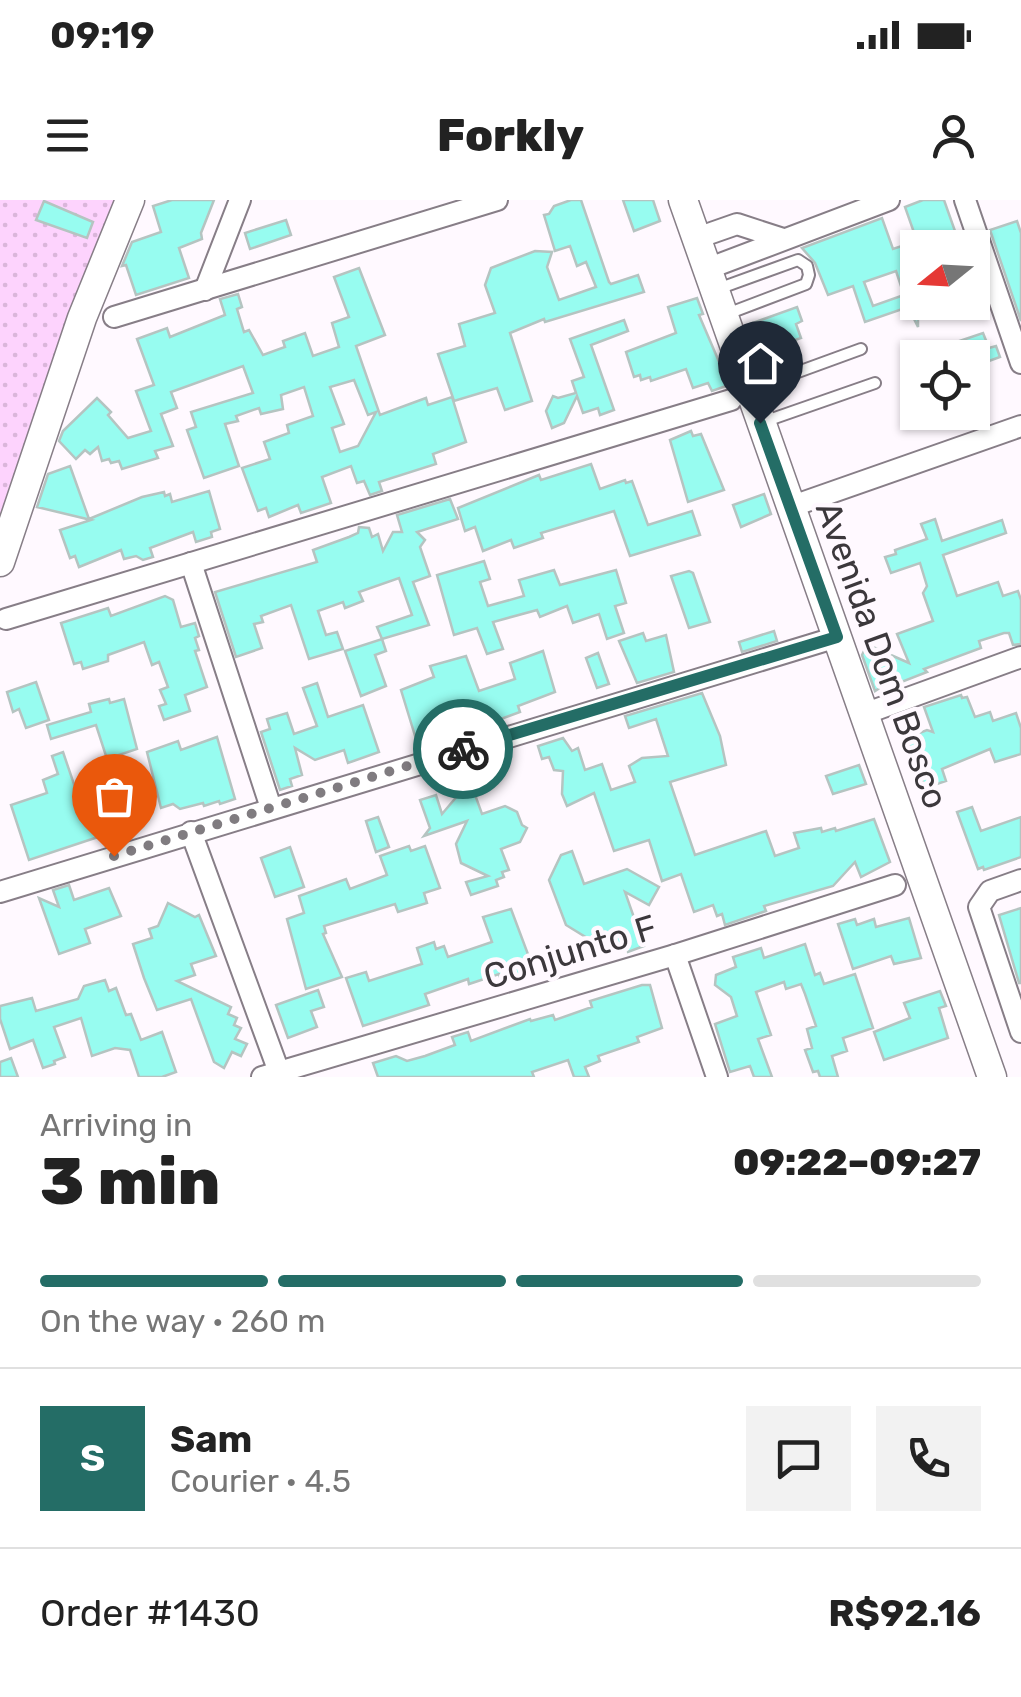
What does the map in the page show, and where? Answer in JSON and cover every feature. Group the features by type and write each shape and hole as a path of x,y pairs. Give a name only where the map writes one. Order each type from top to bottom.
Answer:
{"street":[{"path":"0,562 82,318 130,200"},
{"path":"205,290 240,200"},
{"path":"114,317 497,200"},
{"name":"Avenida Dom Bosco","path":"684,200 715,292 740,395 760,423 992,1077"},
{"path":"715,292 783,239 888,200"},
{"path":"965,200 1021,362"},
{"path":"697,238 738,224 783,239"},
{"path":"6,619 740,395"},
{"path":"790,507 1021,426"},
{"path":"191,563 271,808"},
{"path":"0,892 837,637"},
{"path":"864,714 1021,657"},
{"path":"191,832 270,1074"},
{"path":"1021,880 990,891 981,900 980,915 1021,1032"},
{"name":"Conjunto F","path":"270,1074 674,955 894,884"},
{"path":"674,955 717,1077"}],"lane":[{"path":"798,260 810,275 806,284 715,292 798,260"},
{"path":"740,395 861,349"},
{"path":"760,423 876,382"}],"shaded area":[{"path":"0,200 126,200 0,537"}],"building":[{"path":"172,200 214,200 202,239 179,248 189,278 136,295 126,265 122,266 132,242 161,232 153,206"},
{"path":"581,200 609,282 638,275 644,292 545,322 544,319 510,333 532,401 505,410 497,388 454,401 438,354 465,346 459,324 495,313 485,285 491,268 535,251 552,252 547,267 559,300 596,287 586,262 577,266 570,246 555,251 544,215 554,206"},
{"path":"623,200 653,200 660,221 634,231"},
{"path":"923,200 944,200 955,230 913,230 905,207"},
{"path":"44,201 93,222 87,238 36,220"},
{"path":"882,218 893,249 900,247 900,283 896,271 864,282 873,306 900,296 900,310 865,322 853,286 828,295 815,263 802,248"},
{"path":"286,220 291,235 250,249 245,233"},
{"path":"1017,221 1021,233 1021,321 990,230"},
{"path":"359,268 385,335 356,346 380,415 426,398 428,405 452,397 466,442 433,454 436,464 379,482 382,491 370,495 364,481 357,483 351,466 322,477 331,503 301,513 298,505 269,517 266,508 258,511 242,468 270,459 264,442 289,433 287,425 313,416 304,387 281,395 283,409 261,414 259,408 225,424 239,466 204,478 187,430 196,427 191,412 253,393 243,366 171,392 177,408 161,414 173,446 155,451 158,458 122,469 119,461 102,461 98,447 90,454 85,450 76,459 59,441 63,431 97,398 128,438 151,431 136,391 154,385 137,339 167,328 170,337 225,315 220,299 238,294 242,307 237,309 244,332 249,330 263,355 285,347 283,341 305,333 313,356 339,347 332,323 349,317 334,277","holes":["354,380 368,415 376,412 358,446 340,452 332,428 344,424 330,387"]},
{"path":"697,298 703,314 699,315 729,385 712,391 708,383 693,388 686,369 651,381 650,377 634,377 626,352 676,333 668,307"},
{"path":"797,307 802,321 796,324 801,338 795,340 798,347 770,356 762,336 755,338 750,324"},
{"path":"624,320 628,331 591,345 614,410 600,415 598,408 583,413 577,396 564,423 552,428 546,411 553,396 576,393 572,381 584,377 570,339"},
{"path":"983,333 986,340 962,340"},
{"path":"996,346 1000,357 990,361 990,348"},
{"path":"691,431 693,436 701,434 724,490 688,502 670,440"},
{"path":"591,464 600,489 632,481 648,525 692,511 700,535 630,556 614,511 541,533 543,538 514,548 511,540 483,551 475,527 465,531 458,508 539,475 541,480"},
{"path":"70,466 89,519 142,497 164,492 165,496 170,494 172,502 209,491 220,529 211,532 212,537 196,542 193,532 150,548 153,557 143,560 136,556 124,559 121,550 79,567 75,556 70,558 60,530 91,520 37,507 48,474"},
{"path":"764,494 771,514 741,527 733,505"},
{"path":"450,499 458,519 417,532 425,540 420,547 430,576 413,582 429,625 382,639 377,627 412,615 399,578 359,592 363,601 345,608 343,602 318,611 326,635 337,632 343,649 309,659 291,605 261,616 263,622 254,624 262,648 236,657 215,592 317,562 313,550 358,533 359,527 369,528 372,537 378,534 383,551 393,532 402,532 397,515"},
{"path":"935,519 942,541 1002,520 1006,533 943,555 957,596 998,582 1003,596 1018,591 1021,644 1013,645 1009,633 1004,633 979,641 981,648 924,669 927,672 899,683 892,668 883,686 875,691 862,655 865,649 873,653 875,648 909,663 897,634 933,621 923,593 927,586 920,563 891,573 885,557 927,539 921,524"},
{"path":"484,561 490,579 480,582 488,606 524,596 519,580 554,570 560,585 616,570 626,603 615,606 624,633 607,639 599,614 573,623 567,606 540,617 537,610 493,622 503,649 487,654 477,628 454,635 437,575"},
{"path":"689,571 710,622 689,628 671,576"},
{"path":"165,596 173,600 181,627 195,623 199,650 195,651 207,687 185,695 190,711 164,720 159,706 166,704 160,690 168,687 159,662 152,665 144,642 83,669 81,662 74,664 61,623 108,608 111,616"},
{"path":"774,631 777,641 742,652 739,642"},
{"path":"643,633 646,641 666,635 674,672 637,683 619,641"},
{"path":"382,639 386,651 375,655 386,686 361,696 345,651"},
{"path":"543,651 555,692 518,706 520,712 493,722 489,711 468,718 459,735 441,742 439,736 421,742 416,739 401,690 434,677 430,666 466,656 479,691 515,679 510,663"},
{"path":"598,653 609,684 597,688 586,658"},
{"path":"36,682 49,720 26,728 19,709 13,712 7,692"},
{"path":"317,683 328,717 363,705 379,752 348,763 344,750 315,760 295,748 302,775 290,779 292,786 280,790 261,732 270,729 267,719 287,713 294,734 317,726 303,688"},
{"path":"702,693 720,736 726,765 670,782 695,855 766,831 775,856 799,848 794,833 821,828 822,832 835,828 836,831 874,819 890,862 861,877 855,862 833,886 764,906 766,911 725,925 722,914 717,916 713,905 694,912 681,874 662,881 649,840 614,851 594,793 567,806 562,794 563,771 554,770 549,757 542,759 538,746 563,738 572,751 578,748 585,770 602,764 611,790 635,782 629,766 642,758 668,756 656,719 629,728 625,716"},
{"path":"961,695 967,697 975,717 990,712 993,721 1016,713 1021,728 1021,754 995,762 990,749 942,769 946,781 925,788 906,738 927,730 933,732 924,707"},
{"path":"109,699 110,703 124,699 137,749 107,759 96,725 51,739 47,725 91,712 89,704"},
{"path":"217,737 235,799 180,809 173,804 161,808 147,752 178,741 181,750"},
{"path":"63,752 81,805 113,795 125,833 95,838 29,860 11,805 47,793 43,780 58,774 52,756"},
{"path":"859,765 866,784 833,794 826,776"},
{"path":"470,781 482,814 505,806 517,812 527,828 520,842 501,849 509,870 496,880 498,886 471,895 466,882 488,876 461,863 456,844 467,821 424,836 430,828 420,800 436,795 442,814"},
{"path":"972,807 981,831 1021,817 1021,857 978,869 957,812"},
{"path":"378,817 389,847 376,852 366,821"},
{"path":"409,846 411,851 425,846 440,888 424,893 427,903 398,912 395,904 324,926 323,934 342,977 306,989 287,919 304,913 299,896 346,879 350,889 387,875 380,856"},
{"path":"290,847 304,887 275,897 261,858"},
{"path":"572,851 584,884 627,869 659,887 649,905 625,892 644,946 628,952 625,944 611,949 610,944 602,947 566,925 549,880 561,855"},
{"path":"69,885 74,900 109,888 121,916 85,929 90,943 59,954 39,898 59,907 53,890"},
{"path":"168,903 195,917 199,915 216,956 191,964 195,975 177,981 231,1007 228,1014 237,1018 234,1025 241,1028 235,1039 247,1044 241,1056 232,1052 224,1068 214,1062 191,999 157,1010 144,978 133,944 152,938 149,929 158,926"},
{"path":"1021,908 1021,983 1019,983 999,915"},
{"path":"511,909 535,973 514,980 513,975 501,980 499,974 469,984 468,979 425,994 429,1005 363,1026 346,978 366,972 369,981 422,964 417,948 434,942 436,949 444,946 448,957 492,942 483,917"},
{"path":"909,918 921,958 894,964 891,956 853,969 838,924 855,919 857,925 874,919 876,927"},
{"path":"805,944 815,975 820,973 824,984 855,974 873,1028 843,1038 847,1051 832,1056 838,1077 820,1077 818,1071 813,1072 805,1050 812,1048 807,1029 816,1026 805,994 801,984 786,989 784,982 756,992 771,1035 758,1039 772,1077 754,1077 750,1066 730,1072 715,1024 737,1016 731,997 715,985 716,975 736,967 733,957 761,948 764,958"},
{"path":"105,980 109,991 116,988 141,1040 162,1032 176,1072 162,1077 139,1077 130,1050 115,1048 92,1056 81,1018 54,1027 65,1057 54,1061 55,1064 43,1068 33,1040 10,1049 0,1006 32,998 36,1011 78,999 84,986"},
{"path":"650,985 662,1028 637,1037 639,1042 598,1056 600,1061 585,1067 589,1077 574,1077 568,1060 532,1072 534,1077 378,1077 373,1063 396,1056 407,1061 425,1056 455,1045 452,1037 468,1032 471,1041 530,1019 553,1015 555,1020 592,1007 590,1001"},
{"path":"318,990 324,1007 311,1011 317,1027 288,1038 276,1005"},
{"path":"940,991 946,1006 939,1008 948,1038 884,1060 874,1032 910,1018 904,1003"},
{"path":"11,1058 18,1077 0,1077 0,1062"}],"way so far":[{"path":"114,856 463,749"}],"route":[{"path":"463,749 837,637 760,423"}]}
